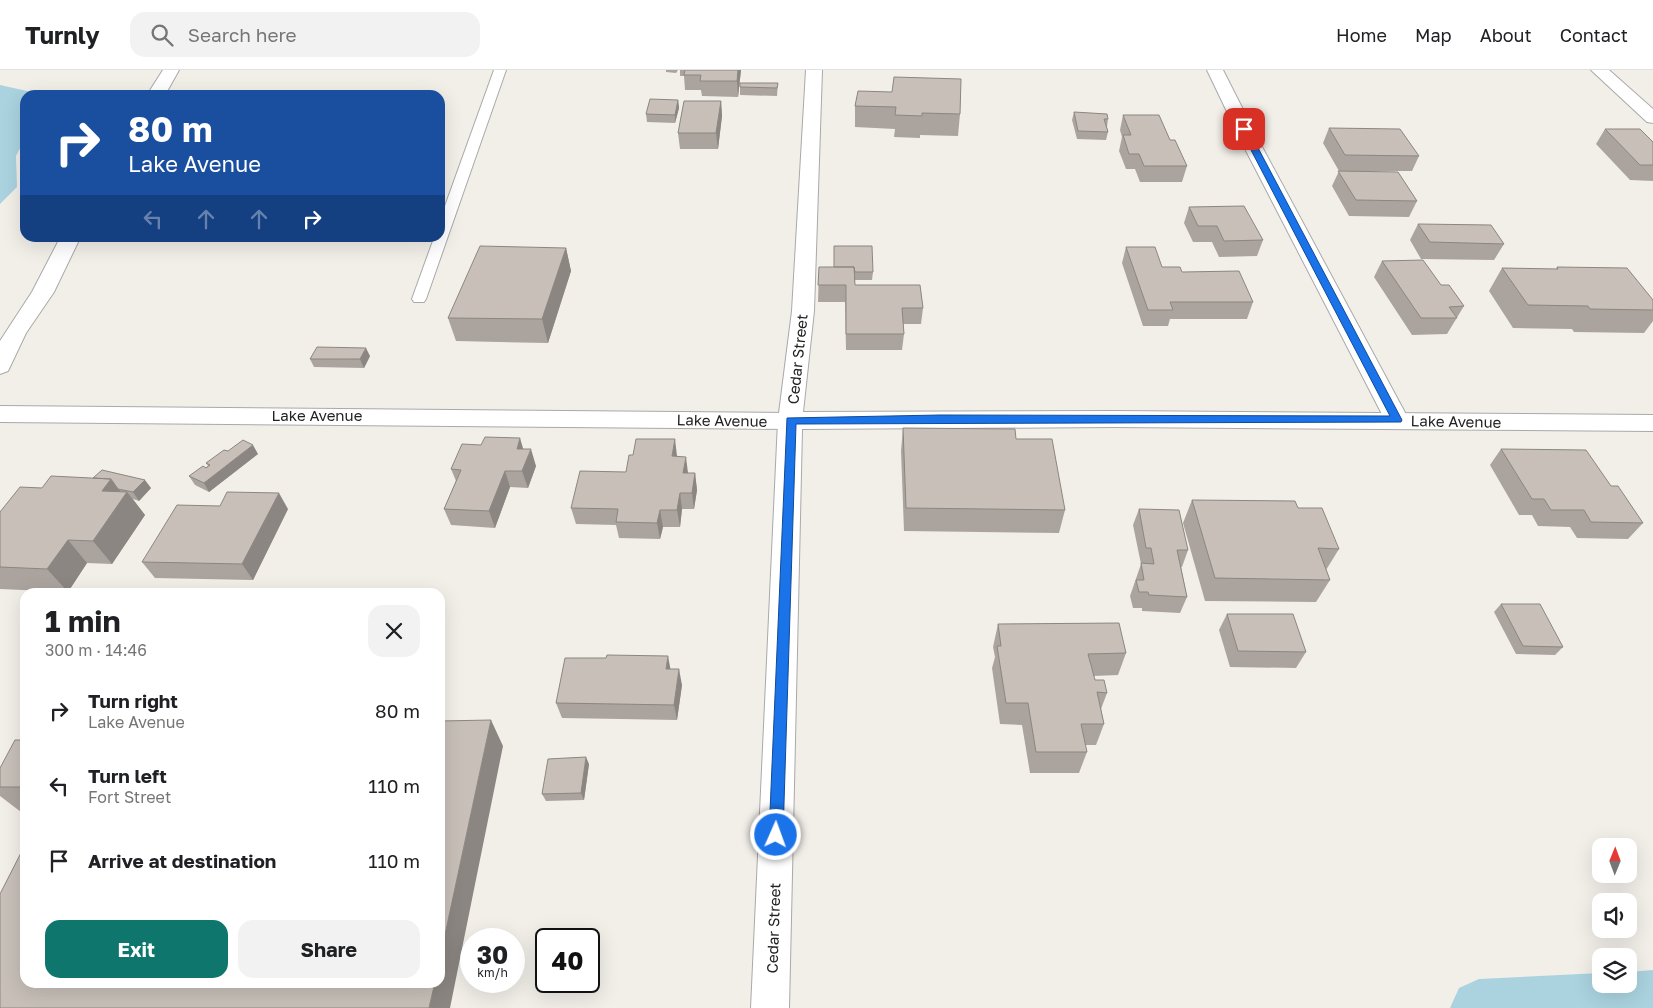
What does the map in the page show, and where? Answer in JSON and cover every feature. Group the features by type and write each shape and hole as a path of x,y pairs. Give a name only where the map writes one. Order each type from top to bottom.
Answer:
{"street":[{"path":"159,90 171,70"},
{"name":"Cedar Street","path":"770,1008 790,421 802,311 814,70"},
{"path":"1215,70 1251,143 1397,420"},
{"path":"1599,70 1653,118"},
{"path":"0,366 15,333 43,292 68,242"},
{"name":"Lake Avenue","path":"0,414 417,416 790,421 940,419 1397,420 1653,423"}],"lane":[{"path":"445,225 500,70"},
{"path":"419,299 439,242"}],"water":[{"path":"0,85 22,90 20,90 20,148 16,156 17,187 0,204"}],"building":[{"path":"685,70 738,70 737,81 700,81 701,75 684,75"},
{"path":"894,77 961,79 960,114 922,113 922,116 895,115 896,107 855,106 858,91 892,92"},
{"path":"740,83 778,83 777,88 740,87"},
{"path":"650,99 678,100 675,115 646,114"},
{"path":"684,101 721,101 716,133 678,133"},
{"path":"1074,112 1107,114 1108,119 1104,119 1108,132 1078,131"},
{"path":"1123,115 1159,115 1170,140 1175,140 1187,166 1144,166 1139,154 1129,154 1123,135 1131,135"},
{"path":"1329,128 1400,129 1419,156 1345,155"},
{"path":"1605,129 1640,129 1653,142 1653,165 1640,165"},
{"path":"1338,171 1398,172 1417,201 1356,200"},
{"path":"1244,206 1263,240 1224,241 1217,226 1198,226 1189,207"},
{"path":"1418,224 1491,225 1504,244 1430,242"},
{"path":"480,246 566,248 542,319 448,318"},
{"path":"834,246 872,246 873,272 855,272 854,267 834,267"},
{"path":"1126,247 1155,247 1162,267 1180,267 1182,272 1239,271 1253,302 1170,302 1173,310 1148,310"},
{"path":"1423,260 1441,285 1449,285 1464,306 1449,307 1457,318 1421,318 1382,261"},
{"path":"819,267 854,267 855,285 920,285 923,308 902,308 904,334 846,334 846,285 818,285"},
{"path":"1557,267 1627,268 1653,300 1653,310 1590,309 1588,306 1528,305 1502,268 1558,269"},
{"path":"317,347 366,348 360,359 310,359"},
{"path":"903,428 1015,429 1016,439 1052,439 1065,510 906,508"},
{"path":"485,437 520,438 517,449 531,449 522,471 505,471 489,511 444,509 461,470 451,469 462,444 481,445"},
{"path":"636,439 675,439 672,456 686,457 683,473 695,473 692,493 680,493 677,510 660,510 657,523 616,522 618,509 571,508 580,471 626,472 629,455 633,455"},
{"path":"243,440 253,445 204,483 189,476 203,466 206,468 210,465 206,463 224,450 228,451"},
{"path":"1501,449 1586,450 1611,486 1618,486 1643,523 1591,522 1584,510 1551,510 1544,499 1532,499"},
{"path":"102,470 145,480 133,492 118,489 111,479 93,478"},
{"path":"51,476 111,479 102,491 127,492 93,541 68,540 47,569 0,567 0,512 20,487 42,488"},
{"path":"227,492 279,493 242,564 142,562 177,505 220,506"},
{"path":"1192,500 1295,501 1298,508 1322,508 1339,549 1318,548 1330,580 1215,578"},
{"path":"1139,509 1179,510 1188,550 1177,550 1187,597 1149,595 1148,592 1139,592 1136,580 1144,580 1141,563 1154,564 1151,548 1146,548"},
{"path":"1501,604 1540,604 1563,647 1523,646"},
{"path":"1227,614 1293,614 1306,652 1238,651"},
{"path":"1119,623 1126,653 1088,654 1095,680 1104,680 1107,693 1097,692 1104,724 1081,724 1087,752 1036,752 1028,703 1006,703 997,646 1001,646 998,624"},
{"path":"607,655 668,656 666,669 679,669 674,705 556,703 565,658 606,658"},
{"path":"491,720 445,935 445,721"},
{"path":"15,740 20,740 20,787 0,787 0,768"},
{"path":"586,757 581,793 542,794 548,759"},
{"path":"20,855 20,988 434,988 429,1008 0,1008 0,894"}],"waterway":[{"path":"1479,1008 1653,999"}],"route":[{"path":"776,835 790,421 940,419 1397,420 1244,129"}]}
